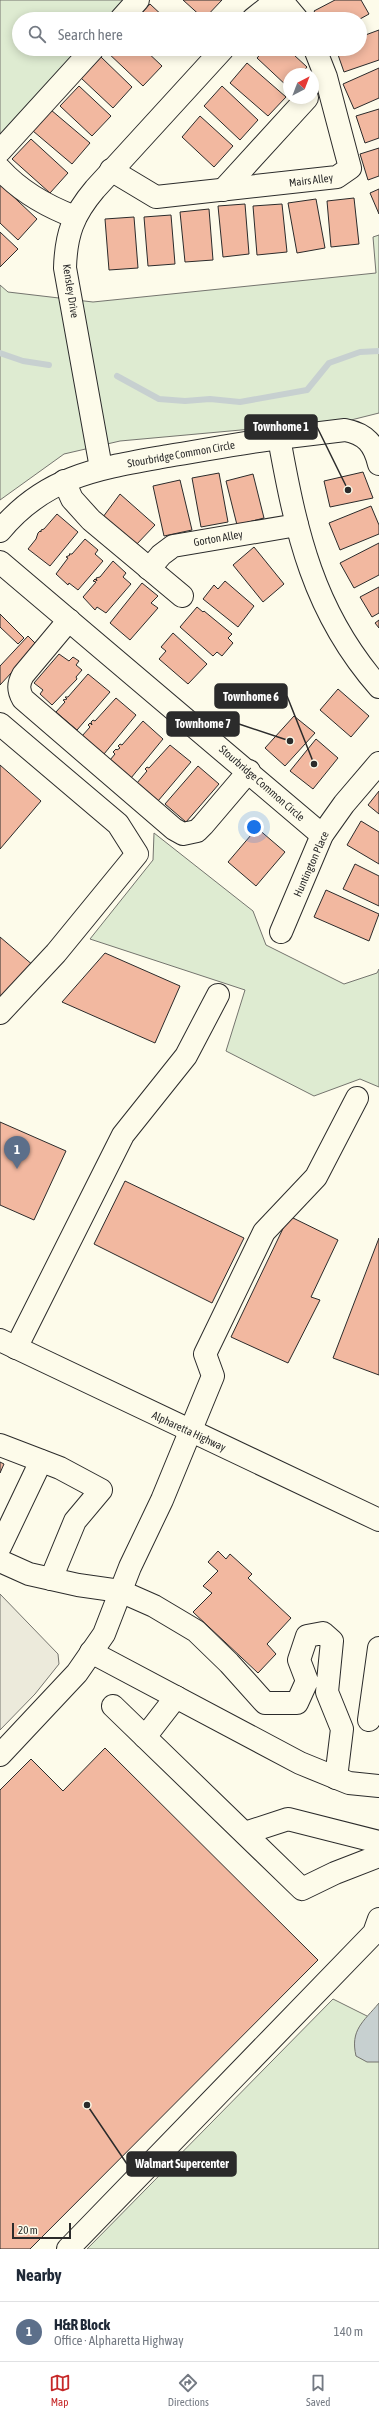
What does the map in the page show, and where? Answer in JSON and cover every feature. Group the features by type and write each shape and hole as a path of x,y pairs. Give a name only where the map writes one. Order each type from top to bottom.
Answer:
{"street":[{"path":"127,12 138,0"},
{"path":"262,12 277,0"},
{"path":"281,0 290,12"},
{"path":"0,151 87,56"},
{"name":"Kensley Drive","path":"101,468 65,268 66,246 81,205 216,56"},
{"name":"Mairs Alley","path":"316,56 317,68"},
{"name":"Mairs Alley","path":"111,170 156,197 337,177 350,168 319,84"},
{"path":"223,190 302,104"},
{"path":"0,169 13,183 49,207 75,218"},
{"name":"Stourbridge Common Circle","path":"0,531 39,494 64,481 101,468 279,438 344,430 355,432 372,443 379,464"},
{"path":"279,438 297,525 308,566 326,608 347,644 379,687"},
{"path":"64,481 72,499 79,508 182,596"},
{"name":"Gorton Alley","path":"149,569 161,555 173,546 297,525"},
{"name":"Stourbridge Common Circle","path":"0,562 249,771 322,835"},
{"path":"69,620 18,683 23,699 174,829 183,834 196,831 249,771"},
{"path":"0,724 118,824 137,854 56,953 0,1013"},
{"name":"Huntington Place","path":"281,932 322,835 344,804 379,763"},
{"path":"8,1344 123,1135 186,1056 218,995"},
{"path":"0,1755 77,1673 104,1634 120,1591 213,1376 205,1354 264,1232 316,1177 357,1098"},
{"name":"Alpharetta Highway","path":"8,1344 379,1520"},
{"path":"0,1445 60,1468 101,1490 75,1520 51,1579"},
{"path":"0,1547 41,1461"},
{"path":"0,1561 29,1574 120,1591 154,1606 196,1631 230,1663 265,1703 296,1703 307,1681 299,1660 307,1636 324,1633 332,1640 327,1692 342,1729 336,1778"},
{"path":"342,1729 374,1720 379,1648"},
{"path":"91,1652 300,1763 349,1783 379,1786"},
{"path":"145,1737 176,1697"},
{"path":"113,1706 302,1889 334,1873 379,1856"},
{"path":"244,1833 288,1819 379,1842"},
{"path":"68,2249 374,1934 379,1919"}],"green space":[{"path":"0,0 125,0 114,12 12,12 12,56 74,56 0,137"},
{"path":"379,235 379,413 351,420 120,441 64,454 0,500 0,285 8,292 93,302 376,273 373,237"},
{"path":"154,833 253,911 266,945 344,984 377,973 379,969 379,1087 360,1079 314,1096 226,1051 245,990 90,939 153,860"},
{"path":"333,1999 379,2022 379,2249 87,2249"}],"shaded area":[{"path":"0,1594 58,1654 59,1664 35,1694 0,1730"},
{"path":"379,2003 379,2062 367,2062 356,2056 356,2033 363,2021"}],"building":[{"path":"183,0 222,0 211,12 196,12"},
{"path":"335,0 361,0 369,14 367,15 367,12 314,11"},
{"path":"150,4 159,12 143,12"},
{"path":"379,30 379,60 344,72 338,56 367,56 367,34"},
{"path":"111,56 151,56 162,66 143,86"},
{"path":"259,56 295,56 307,67 283,68 283,82 257,58"},
{"path":"101,57 132,87 113,108 81,78"},
{"path":"247,63 283,94 283,100 268,116 230,83"},
{"path":"379,68 379,98 354,109 343,84"},
{"path":"79,86 111,116 92,136 60,106"},
{"path":"222,86 258,120 240,140 204,106"},
{"path":"379,109 379,138 365,143 356,116"},
{"path":"51,110 90,143 72,164 33,131"},
{"path":"200,116 233,146 214,167 182,137"},
{"path":"31,139 68,173 50,193 12,159"},
{"path":"379,148 379,176 368,180 360,154"},
{"path":"0,184 37,219 18,240 0,223"},
{"path":"379,189 379,214 370,193"},
{"path":"354,198 359,244 331,247 327,201"},
{"path":"316,199 325,248 297,253 288,203"},
{"path":"245,204 249,254 223,257 218,206"},
{"path":"282,204 287,252 257,255 253,206"},
{"path":"209,209 213,260 185,262 180,212"},
{"path":"171,215 175,264 148,266 144,217"},
{"path":"134,217 138,268 109,270 105,219"},
{"path":"0,232 18,249 0,267"},
{"path":"363,472 373,498 330,507 324,481"},
{"path":"219,473 228,522 201,527 192,478"},
{"path":"253,474 264,518 237,525 226,481"},
{"path":"180,480 192,530 164,536 153,486"},
{"path":"120,494 155,525 135,546 103,517"},
{"path":"371,506 379,525 379,534 340,550 329,523"},
{"path":"57,514 78,532 50,566 28,549 36,539 38,533 44,529"},
{"path":"85,539 98,550 95,554 103,561 78,590 69,583 68,585 56,574 68,558 66,557 70,555 69,554 72,554"},
{"path":"379,543 379,575 354,588 340,563"},
{"path":"254,547 284,584 263,602 233,565"},
{"path":"113,561 126,573 123,577 131,584 106,613 97,607 95,610 83,597 96,582 93,581 95,579 97,581 96,578 100,577"},
{"path":"225,581 254,606 238,627 203,599 214,585 218,589"},
{"path":"142,583 158,596 151,603 158,608 130,640 110,623"},
{"path":"379,587 379,613 372,617 360,597"},
{"path":"197,607 232,634 228,638 233,643 222,656 217,652 213,656 180,627"},
{"path":"0,614 24,638 18,644 0,627"},
{"path":"379,620 379,628 375,623"},
{"path":"173,633 207,664 188,684 159,659 166,651 161,647"},
{"path":"28,636 37,645 0,685 0,666"},
{"path":"59,654 69,661 73,657 79,661 76,665 82,670 76,677 77,679 52,705 40,694 43,690 34,683"},
{"path":"88,674 110,692 77,730 56,712 65,702 63,700 67,699 65,697 68,697"},
{"path":"338,689 369,716 351,737 320,710"},
{"path":"116,698 136,715 104,754 82,736 90,727 88,725 90,723 92,725 91,722 93,720 95,721"},
{"path":"294,716 315,733 285,766 265,748"},
{"path":"143,721 163,739 131,778 110,760 115,754 113,752 120,748 118,746 120,744 122,745"},
{"path":"316,739 338,758 313,789 290,771"},
{"path":"170,745 191,762 158,801 137,783 147,771 145,769 147,767 149,768"},
{"path":"0,765 41,801 0,849"},
{"path":"198,766 219,784 186,822 165,804"},
{"path":"379,791 379,814 368,805"},
{"path":"361,821 379,832 379,864 347,845"},
{"path":"257,828 285,852 256,886 228,862"},
{"path":"355,864 379,876 379,906 343,889"},
{"path":"326,890 379,914 369,941 314,917"},
{"path":"0,937 34,966 0,1005"},
{"path":"105,953 180,986 155,1043 62,1002"},
{"path":"0,1122 66,1151 34,1220 0,1205"},
{"path":"125,1181 244,1238 212,1303 94,1244"},
{"path":"289,1216 338,1240 311,1297 320,1300 288,1363 231,1337"},
{"path":"379,1238 379,1375 333,1358"},
{"path":"0,1462 4,1464 0,1473"},
{"path":"218,1551 226,1559 230,1554 252,1574 248,1578 291,1618 267,1644 276,1654 258,1673 193,1612 212,1593 203,1586 218,1571 208,1562"},
{"path":"105,1748 318,1960 30,2249 0,2249 0,1790 31,1759 63,1791"}],"waterway":[{"path":"117,376 159,399 185,401 210,399 240,402 307,390 329,363 360,352 379,351"},
{"path":"0,353 23,361 49,365"}],"place":[{"name":"Townhome 1","path":"348,490"},
{"name":"Townhome 7","path":"290,741"},
{"name":"Townhome 6","path":"314,764"},
{"name":"H&R Block","path":"17,1169"},
{"name":"Walmart Supercenter","path":"87,2105"}]}
